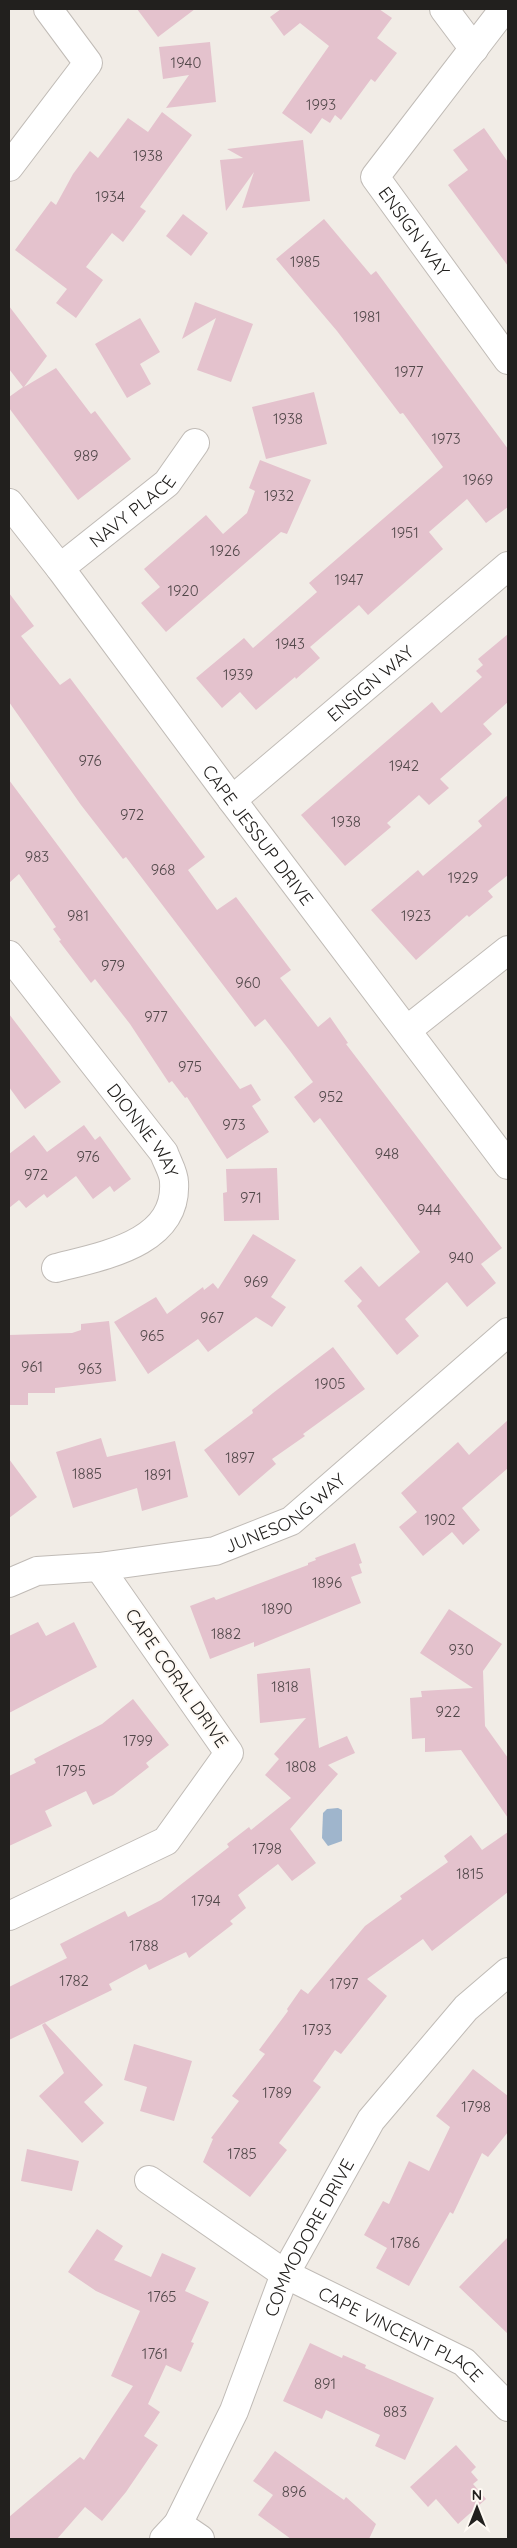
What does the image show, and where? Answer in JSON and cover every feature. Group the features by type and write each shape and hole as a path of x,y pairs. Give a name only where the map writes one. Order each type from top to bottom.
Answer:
{"street":[{"path":"9,167 88,63 48,9"},
{"path":"444,9 474,49"},
{"name":"ENSIGN WAY","path":"504,9 375,177 508,360"},
{"name":"NAVY PLACE","path":"60,568 167,482 195,443"},
{"name":"CAPE JESSUP DRIVE","path":"9,503 60,568 232,800 508,1165"},
{"name":"ENSIGN WAY","path":"232,800 508,566"},
{"path":"407,1030 508,950"},
{"name":"DIONNE WAY","path":"11,962 164,1153 174,1180 172,1204 160,1226 137,1244 110,1254 56,1268"},
{"name":"JUNESONG WAY","path":"9,1583 37,1571 100,1567 215,1552 291,1521 508,1332"},
{"name":"CAPE CORAL DRIVE","path":"9,1916 166,1841 229,1753 100,1567"},
{"name":"COMMODORE DRIVE","path":"171,2532 234,2411 285,2274 371,2120 466,2008 508,1972"},
{"name":"CAPE VINCENT PLACE","path":"149,2180 285,2274 464,2362 508,2407"},
{"path":"171,2532 200,2539"}],"water":[{"path":"338,1808 342,1810 342,1841 328,1846 322,1838 323,1813 327,1809"}],"building":[{"path":"137,9 195,9 158,37"},
{"path":"281,9 379,9 392,18 377,38 397,53 375,82 371,79 341,120 335,115 330,123 322,118 311,134 282,113 329,46 300,23 284,36 270,17"},
{"path":"210,42 216,102 166,108 189,75 163,79 159,47"},
{"path":"162,112 192,135 140,207 146,211 123,242 112,233 86,267 103,280 76,318 56,303 67,289 15,250 51,201 56,205 73,174 90,151 98,158 128,118 148,132"},
{"path":"484,128 508,162 508,266 448,185 468,170 453,150"},
{"path":"303,140 310,201 242,208 254,172 226,211 220,160 243,158 227,149"},
{"path":"183,214 208,233 191,256 166,236"},
{"path":"324,219 371,275 376,271 508,449 508,507 486,523 467,499 429,532 443,549 368,615 359,605 310,647 320,658 296,679 295,677 256,710 240,692 222,708 196,678 244,638 253,648 317,592 309,583 443,467 403,413 400,414 337,331 276,259"},
{"path":"195,302 253,324 231,382 197,370 216,318 182,339"},
{"path":"9,306 47,356 24,387 56,368 91,414 95,411 131,459 78,500 9,408 9,397 23,387 9,369"},
{"path":"140,318 160,352 140,364 151,384 127,398 95,344"},
{"path":"314,392 327,444 266,459 252,407"},
{"path":"260,460 311,480 287,534 281,532 166,632 141,603 160,587 144,569 206,515 223,534 247,513 255,491 249,488"},
{"path":"9,593 34,626 21,636 60,685 70,678 205,857 188,870 217,910 236,897 291,970 280,978 318,1027 330,1017 348,1043 346,1044 502,1248 481,1264 496,1283 467,1307 447,1282 405,1319 419,1336 397,1355 357,1306 362,1301 344,1281 361,1266 379,1287 420,1252 320,1118 314,1123 294,1097 313,1082 290,1051 265,1019 255,1027 126,857 123,859 81,805 9,702"},
{"path":"508,634 508,702 483,724 492,734 440,779 449,788 429,805 419,795 387,823 391,827 345,866 301,815 432,702 441,713 482,677 476,671 483,665 478,659"},
{"path":"9,780 240,1089 251,1084 261,1100 252,1106 269,1132 227,1159 187,1097 185,1098 172,1081 169,1083 130,1024 95,979 91,983 59,941 61,940 53,929 56,927 19,874 9,883"},
{"path":"508,795 508,875 488,891 493,897 469,917 467,915 416,960 371,910 418,870 423,876 482,826 478,821"},
{"path":"9,1014 61,1082 25,1109 9,1087"},
{"path":"84,1125 95,1140 100,1136 131,1179 114,1192 110,1186 93,1199 76,1176 47,1198 44,1194 26,1208 19,1200 9,1208 9,1154 34,1135 47,1152"},
{"path":"277,1168 279,1220 224,1221 223,1193 227,1192 226,1169"},
{"path":"253,1234 296,1260 271,1297 286,1307 272,1327 256,1317 208,1352 198,1339 148,1374 114,1322 156,1297 167,1314 203,1287 204,1290 213,1283 218,1289"},
{"path":"109,1321 116,1381 55,1388 55,1393 28,1393 28,1405 9,1405 9,1335 72,1333 81,1330 81,1324"},
{"path":"333,1347 365,1389 272,1459 276,1464 239,1496 204,1450 253,1413 252,1410"},
{"path":"508,1420 508,1468 462,1508 480,1530 463,1545 452,1532 423,1556 399,1527 417,1512 401,1493 458,1442 469,1455"},
{"path":"101,1438 107,1457 175,1441 188,1497 142,1511 137,1488 73,1508 56,1452"},
{"path":"9,1459 37,1497 9,1518"},
{"path":"355,1543 362,1563 359,1564 362,1573 351,1577 361,1603 254,1647 254,1642 210,1659 190,1606 214,1597 216,1600 308,1565 308,1563 316,1560 315,1558"},
{"path":"449,1609 502,1644 483,1671 485,1726 508,1758 508,1818 461,1750 425,1752 425,1738 412,1739 410,1698 422,1697 421,1691 473,1688 420,1653"},
{"path":"38,1622 46,1636 74,1622 97,1667 9,1713 9,1636"},
{"path":"310,1668 319,1748 347,1736 355,1753 328,1765 338,1774 290,1829 316,1863 292,1881 278,1864 238,1895 246,1908 230,1921 233,1924 189,1958 186,1952 149,1970 146,1964 109,1984 112,1990 9,2040 9,1987 67,1958 60,1944 125,1911 128,1917 161,1900 229,1847 227,1844 249,1827 251,1830 291,1798 265,1775 279,1759 274,1754 306,1718 260,1723 257,1674"},
{"path":"133,1699 169,1745 146,1763 149,1767 113,1795 93,1805 86,1791 45,1811 52,1826 9,1846 9,1776 36,1763 34,1759 102,1724"},
{"path":"508,1832 508,1892 432,1951 423,1939 367,1979 387,1996 341,2054 335,2050 313,2081 321,2087 279,2143 287,2150 250,2197 203,2162 213,2139 211,2138 239,2101 232,2096 265,2054 259,2050 288,2011 287,2009 301,1989 308,1994 365,1926 402,1899 400,1896 448,1862 444,1856 471,1835 482,1850"},
{"path":"45,2023 103,2085 84,2102 104,2123 82,2143 39,2096 64,2073 42,2025"},
{"path":"134,2044 192,2061 174,2121 140,2111 147,2087 124,2080"},
{"path":"473,2069 508,2096 508,2132 488,2157 482,2153 453,2214 450,2212 409,2286 376,2268 387,2248 364,2235 383,2201 389,2204 409,2161 429,2171 450,2127 436,2116"},
{"path":"27,2149 79,2161 72,2191 21,2181"},
{"path":"97,2229 123,2246 114,2260 151,2277 162,2253 196,2268 185,2291 209,2302 191,2342 194,2343 181,2372 166,2365 148,2404 160,2412 144,2436 158,2445 126,2492 102,2521 85,2507 57,2539 9,2539 9,2517 80,2457 84,2460 133,2386 111,2376 140,2311 96,2291 68,2272"},
{"path":"508,2237 508,2334 459,2287"},
{"path":"310,2343 342,2358 343,2355 366,2365 365,2368 434,2398 405,2460 375,2446 380,2435 326,2410 322,2419 283,2401"},
{"path":"456,2445 476,2467 471,2472 478,2480 473,2484 486,2499 458,2524 436,2499 428,2507 410,2487"},
{"path":"275,2451 344,2500 346,2497 376,2524 369,2539 291,2539 258,2515 273,2495 253,2481"}]}
